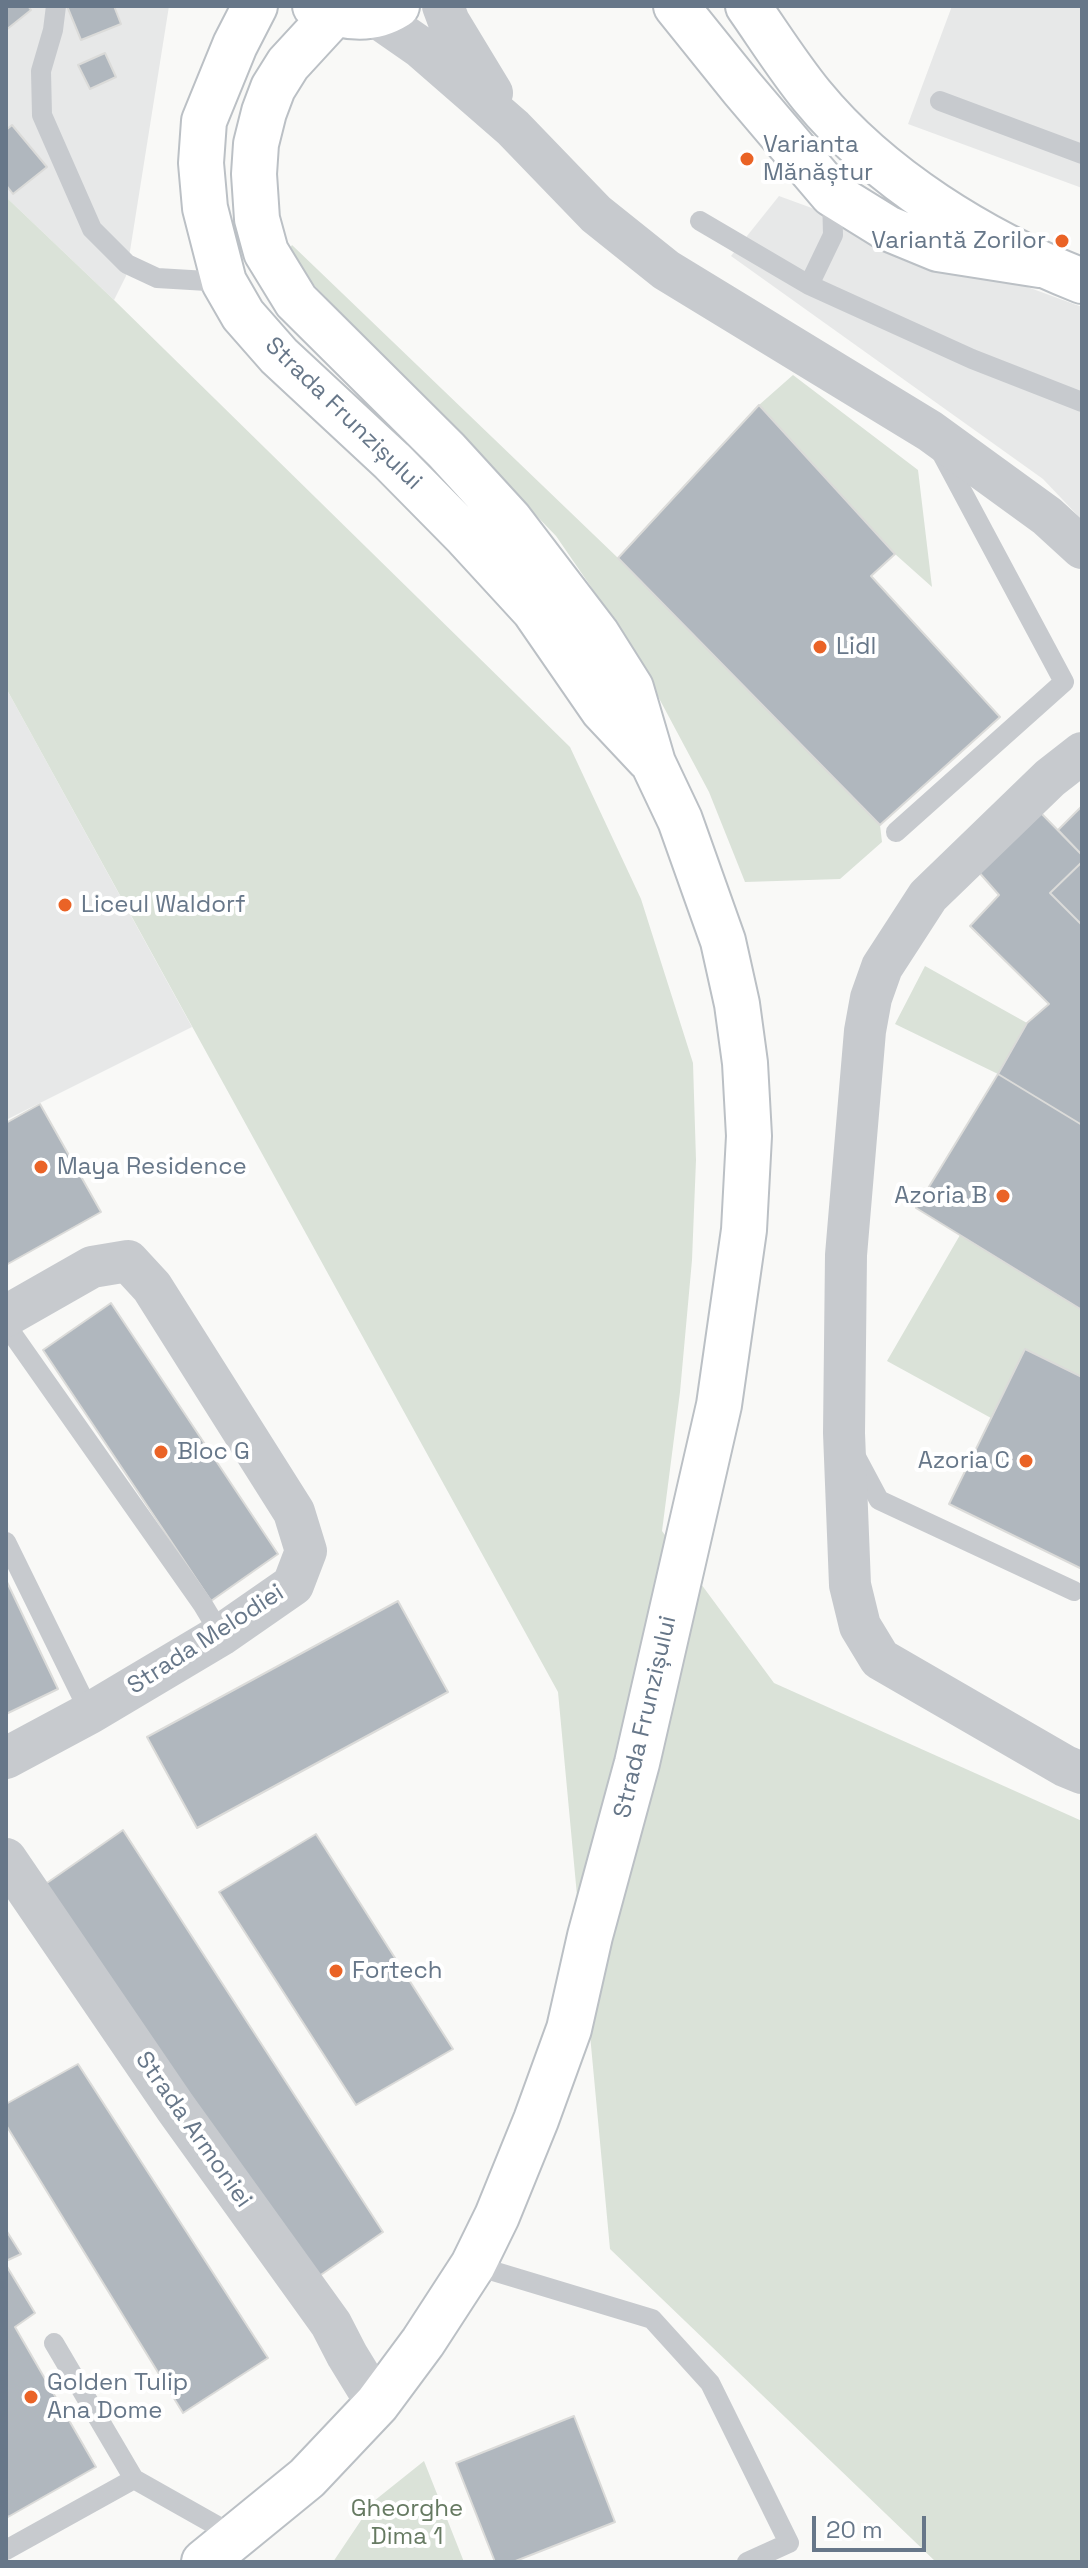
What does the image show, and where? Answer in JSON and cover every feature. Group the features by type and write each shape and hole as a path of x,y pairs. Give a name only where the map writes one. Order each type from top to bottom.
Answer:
{"main road":[{"name":"Strada Frunzișului","path":"255,6 235,45 204,121 201,163 205,208 224,282 243,315 279,356 392,461 534,610 603,710 653,763"},
{"path":"676,6 832,194 887,228 938,249 1040,265"},
{"path":"748,6 813,97 892,175 940,207 1040,265 1082,281"},
{"name":"Strada Frunzișului","path":"220,2549 307,2478 377,2404 423,2342 473,2265 497,2216 569,2029 590,1936 637,1763 719,1405 744,1230 749,1136 745,1063 737,1004 723,941 680,820 653,763 631,688 597,634 510,520 446,450 296,301 266,252 257,219 254,174 256,144 264,112 273,88 288,64 355,10"}],"street":[{"name":"Strada Frunzișului","path":"443,6 449,22 513,128"},
{"name":"Strada Frunzișului","path":"355,10 420,47 513,128 596,214 666,270 930,431 1047,516 1082,548"},
{"path":"1082,753 1050,778 928,896 882,967 871,998 865,1031 846,1255 844,1433 850,1585 860,1626 880,1659 1082,1773"},
{"name":"Strada Melodiei","path":"6,1316 92,1267 128,1261 152,1287 294,1512 306,1551 293,1585 221,1635 90,1713 6,1758"},
{"name":"Strada Armoniei","path":"6,1859 175,2107 331,2324 377,2404"}],"lane":[{"path":"56,6 53,30 41,71 42,115 92,229 127,264 157,278 224,282"},
{"path":"940,101 1082,154"},
{"path":"809,285 833,235 832,194"},
{"path":"700,221 809,285 972,359 1082,402"},
{"path":"896,832 1064,682 930,431"},
{"path":"6,1325 221,1635"},
{"path":"844,1433 879,1500 1074,1591"},
{"path":"6,1542 90,1713"},
{"path":"473,2265 652,2319 710,2383 789,2543 747,2562"},
{"path":"54,2343 134,2479 220,2549"},
{"path":"6,2550 134,2479"}],"shaded area":[{"path":"6,6 169,6 126,276 114,300 6,197"},
{"path":"952,6 1082,6 1082,188 908,124"},
{"path":"779,196 1082,307 1082,520 1043,479 731,256"},
{"name":"Liceul Waldorf","path":"6,688 192,1027 6,1120"}],"green space":[{"path":"6,197 570,747 641,899 693,1063 696,1160 692,1260 680,1392 662,1531 774,1683 1082,1821 1082,2562 936,2562 610,2249 558,1692 6,688"},
{"path":"292,245 618,558 880,825 882,842 840,879 745,882 709,792 629,642 556,536 285,255"},
{"path":"793,375 918,470 932,587 895,554 759,405"},
{"path":"925,966 1027,1023 998,1074 895,1024"},
{"path":"960,1235 1082,1310 1082,1377 1025,1349 991,1418 887,1361"},
{"name":"Gheorghe Dima 1","path":"424,2461 464,2562 333,2562 374,2501"}],"building":[{"path":"6,6 28,6 31,10 6,30"},
{"path":"67,6 114,6 121,24 81,40"},
{"path":"105,53 116,77 90,89 78,65"},
{"path":"12,125 47,167 13,194 6,185 6,130"},
{"name":"Lidl","path":"759,405 895,554 871,576 1000,717 880,825 618,558"},
{"path":"1082,806 1082,855 1058,830"},
{"path":"1039,811 1082,855 1082,862 1050,893 1082,925 1082,1125 998,1074 1027,1023 1049,1004 970,926 999,895 977,870"},
{"path":"1082,862 1082,925 1050,893"},
{"name":"Azoria B","path":"998,1074 1082,1125 1082,1310 916,1208"},
{"name":"Maya Residence","path":"40,1104 101,1212 6,1265 6,1123"},
{"name":"Bloc G","path":"111,1303 278,1554 211,1601 43,1350"},
{"name":"Azoria C","path":"1025,1349 1082,1377 1082,1569 949,1504"},
{"path":"6,1580 58,1689 6,1714"},
{"path":"398,1601 448,1692 197,1828 147,1737"},
{"path":"123,1830 383,2232 312,2281 44,1885"},
{"name":"Fortech","path":"316,1834 453,2049 356,2105 219,1892"},
{"path":"78,2064 268,2358 183,2413 6,2125 6,2104"},
{"path":"6,2230 21,2254 6,2261"},
{"name":"Golden Tulip Ana Dome","path":"6,2265 35,2313 15,2327 96,2467 8,2517 6,2513"},
{"path":"574,2416 615,2522 513,2562 495,2562 456,2463"}],"place":[{"name":"Varianta Mănăștur","path":"747,159"},
{"name":"Variantă Zorilor","path":"1062,241"},
{"name":"Lidl","path":"820,647"},
{"name":"Liceul Waldorf","path":"65,905"},
{"name":"Maya Residence","path":"41,1167"},
{"name":"Azoria B","path":"1003,1196"},
{"name":"Bloc G","path":"161,1452"},
{"name":"Azoria C","path":"1026,1461"},
{"name":"Fortech","path":"336,1971"},
{"name":"Golden Tulip Ana Dome","path":"31,2397"}]}
